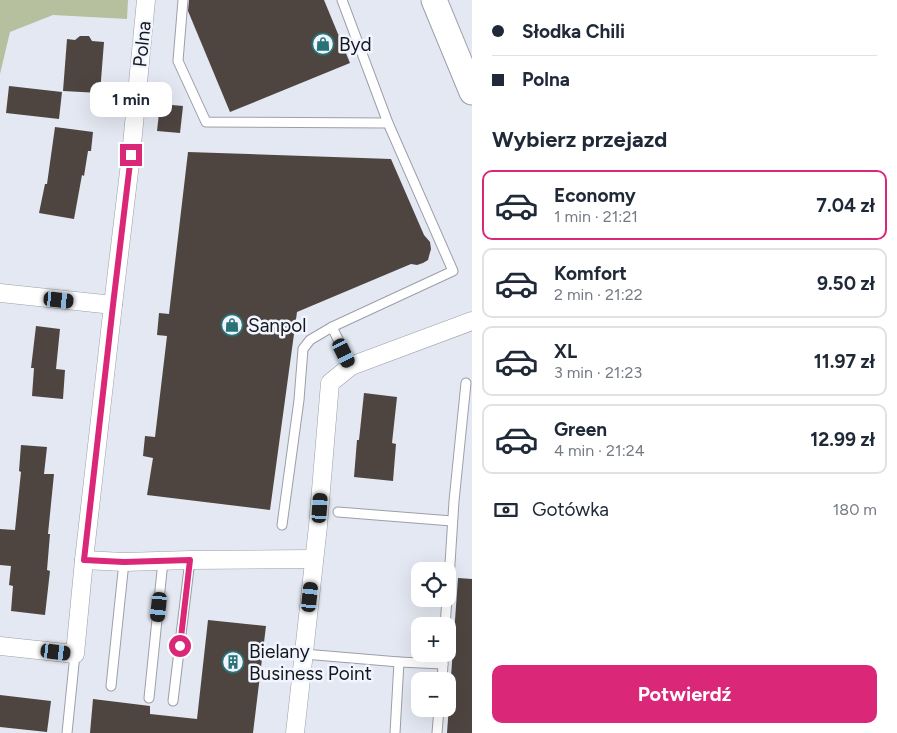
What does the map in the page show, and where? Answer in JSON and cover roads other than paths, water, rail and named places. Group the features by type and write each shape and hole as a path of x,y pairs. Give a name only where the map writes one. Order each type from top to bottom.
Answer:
{"main road":[{"path":"434,0 472,92"}],"street":[{"name":"Polna","path":"75,654 84,560 131,155 146,0"},
{"path":"0,293 113,305"},
{"path":"295,733 318,526 330,383 350,366 472,321"},
{"path":"84,560 124,562 314,559"},
{"path":"0,646 75,654"}],"lane":[{"path":"183,0 178,61 206,122 388,123"},
{"path":"282,525 299,400 303,349 310,340 332,328 453,271 388,123 342,0"},
{"path":"332,328 350,366"},
{"path":"450,562 466,383"},
{"path":"338,512 452,522"},
{"path":"173,701 190,560"},
{"path":"149,698 163,561"},
{"path":"111,686 124,562"},
{"path":"66,733 75,654"},
{"path":"304,654 443,664 443,672"},
{"path":"395,733 399,662"},
{"path":"437,733 439,717"}],"place":[{"name":"Byd","path":"323,44"},
{"name":"Sanpol","path":"232,325"},
{"name":"Bielany Business Point","path":"233,662"}]}
